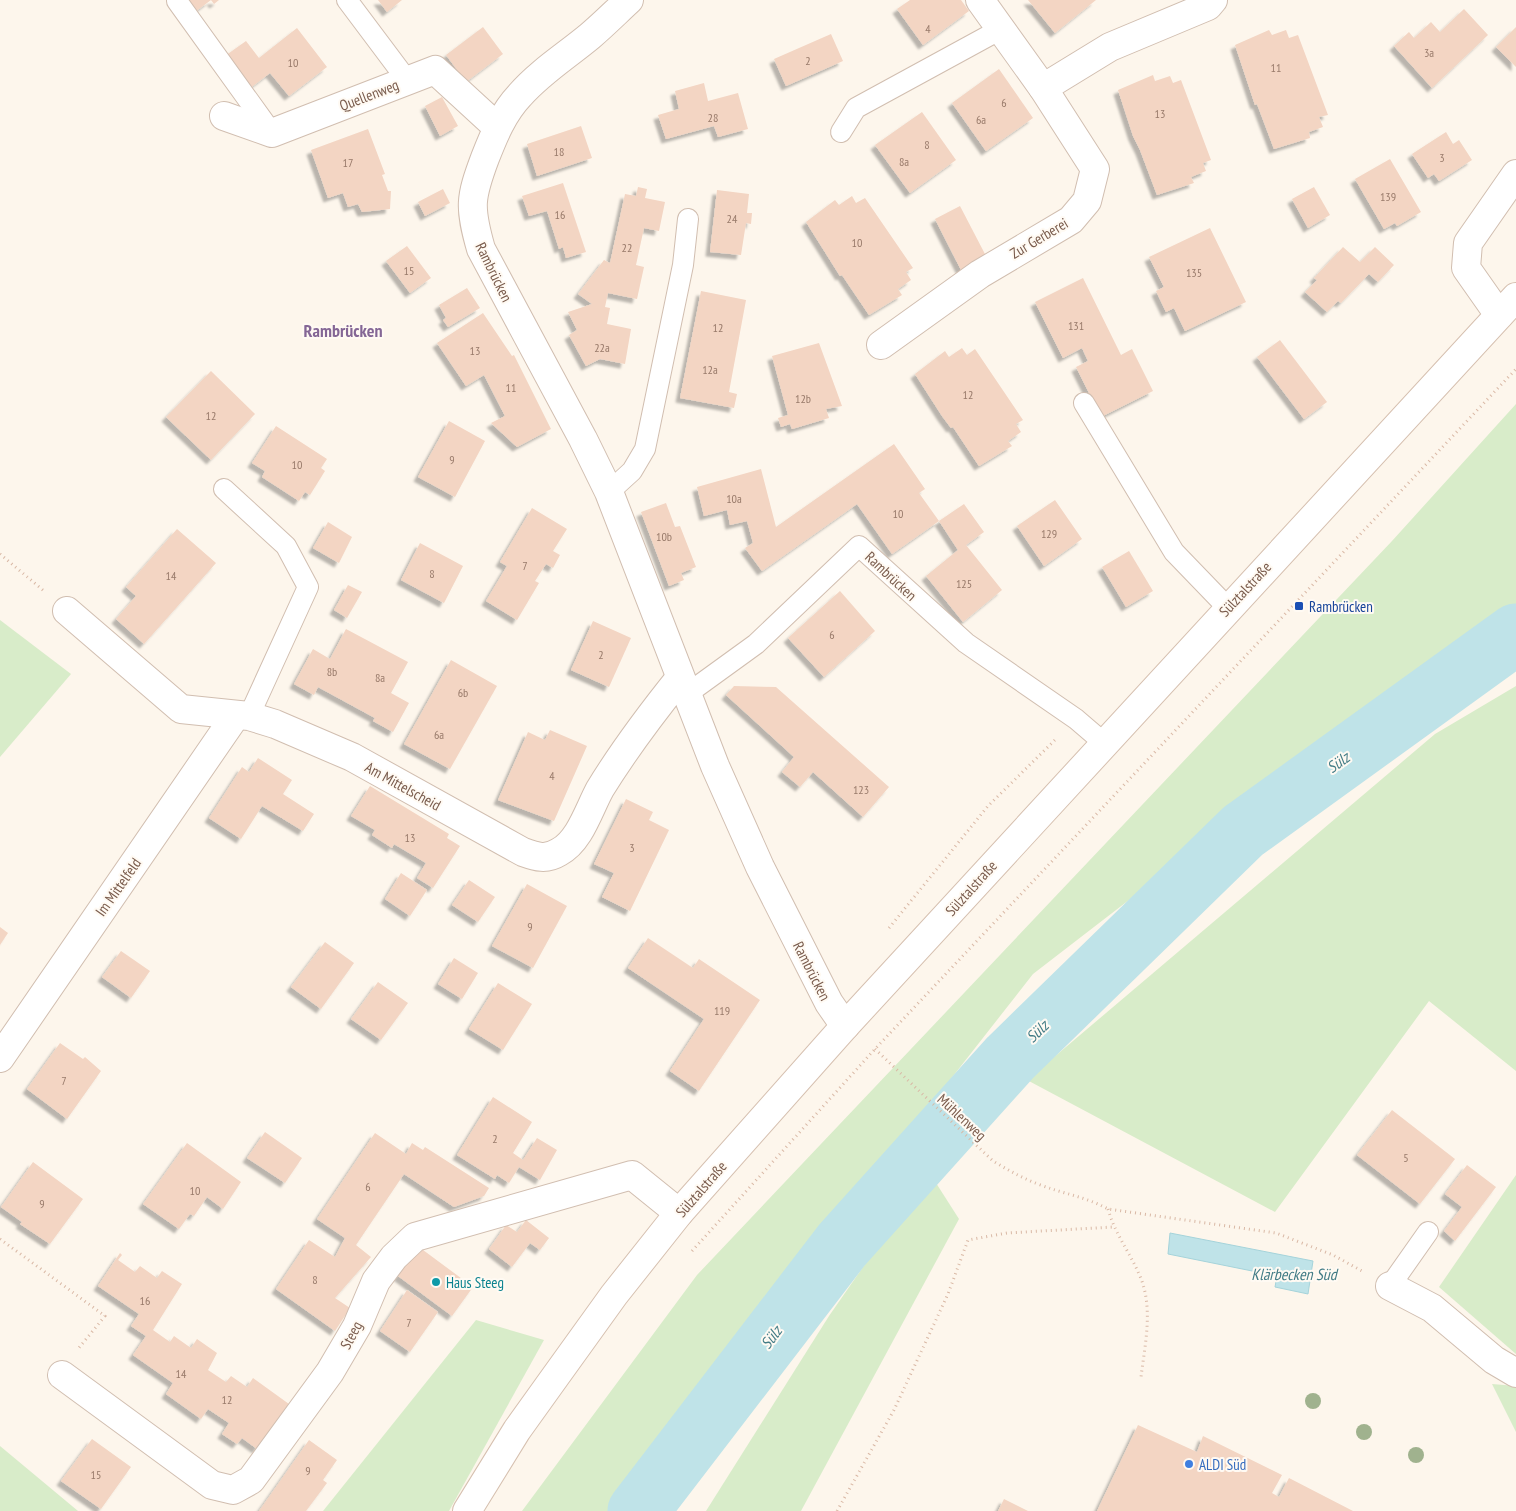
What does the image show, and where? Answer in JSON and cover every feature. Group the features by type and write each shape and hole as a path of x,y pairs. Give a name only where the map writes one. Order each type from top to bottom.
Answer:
{"street":[{"name":"Rambrücken","path":"629,0 590,36 548,68 519,95 497,127 472,194 472,220 480,249 583,439 609,492 714,766 760,867 828,1003 845,1026"},
{"name":"Zur Gerberei","path":"881,345 980,274 1071,220 1087,201 1095,169 1043,88 980,0"},
{"path":"1043,88 1110,46 1208,6 1213,0"},
{"name":"Quellenweg","path":"272,133 435,70 497,127"},
{"path":"224,116 272,133"},
{"path":"1508,306 1466,268 1468,243 1516,174"},
{"name":"Sülztalstraße","path":"467,1511 517,1430 554,1377 614,1295 679,1213 845,1026 1508,306"},
{"name":"Am Mittelscheid","path":"67,611 181,709 242,716 275,724 352,758 523,852 544,858 560,852 573,840 600,789 644,722 683,686"},
{"name":"Im Mittelfeld","path":"0,1058 242,716"},
{"name":"Steeg","path":"62,1375 212,1485 233,1490 251,1480 330,1372 357,1326 376,1282 394,1258 414,1237 632,1175 679,1213"},
{"path":"1390,1286 1432,1308 1494,1360 1516,1373"}],"lane":[{"path":"347,0 407,80"},
{"path":"177,1 272,133"},
{"path":"841,132 856,108 1001,29"},
{"path":"609,492 632,471 645,449 682,265 688,219"},
{"path":"1084,403 1174,552 1228,608"},
{"path":"224,489 286,546 308,587 242,716"},
{"name":"Rambrücken","path":"683,686 756,644 859,546 966,643 1076,719 1104,743"},
{"path":"1390,1286 1428,1232"}],"path":[{"path":"690,1254 875,1049 1516,369"},
{"path":"0,554 67,611"},
{"name":"Mühlenweg","path":"875,1049 993,1161 1014,1174 1040,1185 1088,1198 1108,1209 1276,1233 1333,1255 1390,1286"},
{"path":"1108,1209 1113,1227 1140,1276 1148,1313 1141,1377"},
{"path":"837,1511 894,1410 948,1294 968,1240 1006,1233 1113,1227"},
{"path":"0,1239 105,1316 63,1368 62,1375"}],"green space":[{"path":"1516,404 1516,614 1383,704 1033,974 802,1269 631,1511 522,1511 697,1275 1392,541"},
{"path":"0,620 71,674 0,757"},
{"path":"1516,686 1516,1071 1429,1001 1275,1212 1027,1080 1435,734"},
{"path":"929,1172 959,1219 801,1511 706,1511 829,1316"},
{"path":"1516,1175 1516,1354 1439,1287"},
{"path":"476,1320 544,1340 449,1511 323,1511"},
{"path":"1492,1384 1516,1386 1516,1432"},
{"path":"0,1446 78,1511 0,1511"}],"water":[{"name":"Klärbecken Süd","path":"1170,1233 1313,1261 1308,1294 1275,1287 1277,1276 1168,1254"}],"building":[{"path":"187,0 211,0 195,12"},
{"path":"211,0 219,0 214,4"},
{"path":"378,0 402,0 387,12"},
{"path":"910,0 961,0 969,11 923,45 897,9"},
{"path":"1028,0 1096,0 1055,33"},
{"path":"1464,9 1488,35 1432,88 1394,46 1409,32 1414,38 1431,22 1440,32"},
{"path":"483,27 503,54 466,82 446,55"},
{"path":"1516,27 1516,67 1496,47"},
{"path":"297,28 327,67 289,96 270,73 249,89 225,56 246,41 259,58"},
{"path":"1269,30 1272,35 1286,30 1289,38 1298,35 1328,115 1319,117 1323,127 1309,132 1310,138 1274,149 1257,104 1255,105 1235,45"},
{"path":"831,34 843,61 786,86 774,59"},
{"path":"999,69 1033,118 986,151 952,103"},
{"path":"1153,75 1155,81 1170,76 1173,83 1181,80 1211,160 1203,163 1206,171 1191,177 1194,183 1157,195 1133,136 1118,90"},
{"path":"704,83 708,101 738,93 748,129 718,137 714,126 666,139 658,115 679,109 675,91"},
{"path":"442,97 458,126 440,136 425,106"},
{"path":"922,112 956,160 910,193 875,145"},
{"path":"581,126 592,158 537,176 527,144"},
{"path":"368,129 385,174 382,175 388,191 391,191 390,209 362,212 358,204 348,207 343,193 328,198 311,150"},
{"path":"1446,132 1453,144 1459,140 1472,160 1439,181 1434,174 1428,178 1412,154"},
{"path":"1390,159 1421,212 1397,226 1395,223 1384,229 1355,179"},
{"path":"563,183 586,252 566,258 563,247 559,249 547,211 529,216 522,196"},
{"path":"638,187 647,189 645,198 665,202 659,231 644,228 636,265 644,267 637,299 608,293 605,307 610,308 607,324 631,329 625,364 600,359 586,366 569,335 577,330 568,312 592,304 578,294 604,260 610,263 625,194 636,196"},
{"path":"1314,187 1330,215 1308,228 1292,199"},
{"path":"443,189 450,203 425,216 418,202"},
{"path":"717,190 749,194 747,213 752,213 751,224 746,223 741,255 710,252"},
{"path":"852,196 856,203 865,198 913,268 906,272 911,280 898,289 902,295 869,315 842,275 840,276 806,222 835,200 839,205"},
{"path":"960,206 986,256 961,270 935,219"},
{"path":"1210,228 1246,302 1185,331 1174,308 1166,312 1156,291 1164,287 1149,257"},
{"path":"407,246 431,278 410,293 386,261"},
{"path":"1343,247 1360,262 1375,247 1394,265 1378,282 1369,274 1341,303 1338,301 1327,312 1305,292 1317,280 1314,278"},
{"path":"1083,278 1121,355 1132,349 1153,391 1101,417 1076,367 1088,361 1082,348 1063,358 1035,302"},
{"path":"467,288 480,308 448,327 443,320 446,318 439,305"},
{"path":"701,291 746,300 729,392 737,394 734,408 680,398"},
{"path":"483,313 512,356 514,355 551,429 517,447 491,423 505,416 484,375 466,386 437,343"},
{"path":"1280,340 1327,402 1304,419 1257,357"},
{"path":"819,343 842,406 826,409 829,418 792,429 790,424 781,427 778,418 788,415 772,356"},
{"path":"962,348 967,355 975,349 1023,420 1016,424 1021,432 1008,441 1012,446 979,466 953,427 951,428 942,416 915,374 945,351 949,357"},
{"path":"211,371 255,414 211,460 166,417"},
{"path":"449,421 485,441 455,497 418,477"},
{"path":"276,426 327,459 321,468 325,471 310,495 305,492 299,501 262,477 265,471 252,463"},
{"path":"894,444 925,489 919,493 939,521 892,554 857,504 762,571 745,548 753,543 747,521 730,525 727,510 704,516 697,487 761,469 776,527"},
{"path":"1055,500 1082,539 1044,566 1017,526"},
{"path":"666,503 675,527 680,526 696,567 681,573 684,580 669,586 641,512"},
{"path":"964,504 984,532 966,545 1002,590 963,622 926,576 958,550 939,521"},
{"path":"532,508 567,529 553,551 560,555 553,568 546,564 535,581 539,583 517,620 486,601 507,566 500,562"},
{"path":"328,522 352,537 339,563 313,548"},
{"path":"177,529 216,563 144,644 116,619 136,596 126,587"},
{"path":"420,543 463,566 444,603 401,580"},
{"path":"1129,551 1153,591 1126,607 1102,567"},
{"path":"348,585 362,592 347,618 334,610"},
{"path":"840,591 875,631 824,677 788,638"},
{"path":"593,621 631,638 609,687 571,670"},
{"path":"346,629 408,662 391,693 409,703 393,732 373,721 375,718 318,687 314,695 294,684 313,649 330,659"},
{"path":"451,660 497,686 450,769 404,744"},
{"path":"734,686 776,687 889,787 863,817 813,772 800,787 782,772 794,757 726,695"},
{"path":"550,730 587,746 554,821 498,800 528,732 545,740"},
{"path":"258,758 292,780 283,794 314,814 303,831 262,806 241,839 209,818 242,767 249,772"},
{"path":"370,786 449,834 447,838 460,846 433,888 417,878 426,863 394,844 392,848 372,835 375,830 351,816"},
{"path":"626,799 653,812 649,820 669,830 630,911 602,897 614,873 594,864"},
{"path":"401,873 427,890 410,916 385,899"},
{"path":"469,880 495,897 478,922 452,905"},
{"path":"527,884 567,906 533,968 492,946"},
{"path":"0,927 8,933 0,945"},
{"path":"648,938 693,968 699,959 760,1000 699,1091 670,1071 704,1019 628,968"},
{"path":"325,942 354,963 321,1009 291,987"},
{"path":"121,951 150,971 131,998 102,977"},
{"path":"454,958 478,973 462,999 438,984"},
{"path":"378,982 408,1003 381,1040 351,1019"},
{"path":"498,983 532,1004 503,1050 469,1029"},
{"path":"60,1043 83,1059 85,1057 101,1071 67,1119 27,1089"},
{"path":"493,1097 532,1122 513,1153 523,1160 537,1138 557,1150 540,1180 519,1167 509,1183 497,1175 495,1179 457,1155"},
{"path":"1392,1110 1455,1159 1420,1204 1357,1155"},
{"path":"265,1132 302,1158 285,1183 247,1158"},
{"path":"375,1133 406,1154 412,1143 423,1150 425,1147 489,1188 484,1196 454,1207 404,1174 356,1245 371,1257 335,1298 350,1308 335,1331 276,1289 309,1240 335,1257 345,1238 317,1219"},
{"path":"187,1143 241,1182 223,1209 207,1197 194,1216 190,1214 179,1229 143,1204"},
{"path":"33,1162 83,1199 50,1244 20,1224 22,1222 1,1207"},
{"path":"1467,1165 1496,1187 1455,1241 1444,1231 1462,1207 1445,1194"},
{"path":"526,1220 549,1238 540,1250 530,1243 512,1267 489,1249 506,1225 517,1232"},
{"name":"Haus Steeg","path":"419,1247 473,1287 452,1316 398,1276"},
{"path":"120,1253 122,1255 118,1260 135,1272 140,1266 157,1278 162,1271 182,1284 153,1330 170,1342 174,1336 191,1348 197,1339 217,1353 208,1370 226,1382 231,1376 247,1387 253,1378 289,1404 257,1449 242,1438 237,1444 222,1434 229,1423 208,1409 201,1419 166,1394 173,1383 133,1355 146,1336 131,1326 139,1314 98,1286"},
{"path":"407,1290 438,1312 410,1352 380,1331"},
{"name":"ALDI Süd","path":"1138,1425 1197,1452 1203,1436 1282,1475 1272,1493 1279,1497 1289,1478 1353,1511 1097,1511"},
{"path":"92,1439 131,1467 101,1509 61,1481"},
{"path":"309,1440 337,1460 323,1480 327,1483 306,1511 259,1511"},
{"path":"1004,1499 1028,1511 998,1511"}],"waterway":[{"name":"Sülz","path":"638,1511 842,1245 1010,1058 1243,831 1516,634"}],"place":[{"name":"Rambrücken","path":"1299,606"},
{"name":"Haus Steeg","path":"436,1282"},
{"name":"ALDI Süd","path":"1189,1464"}],"district":[{"name":"Rambrücken","path":"343,330"}]}
